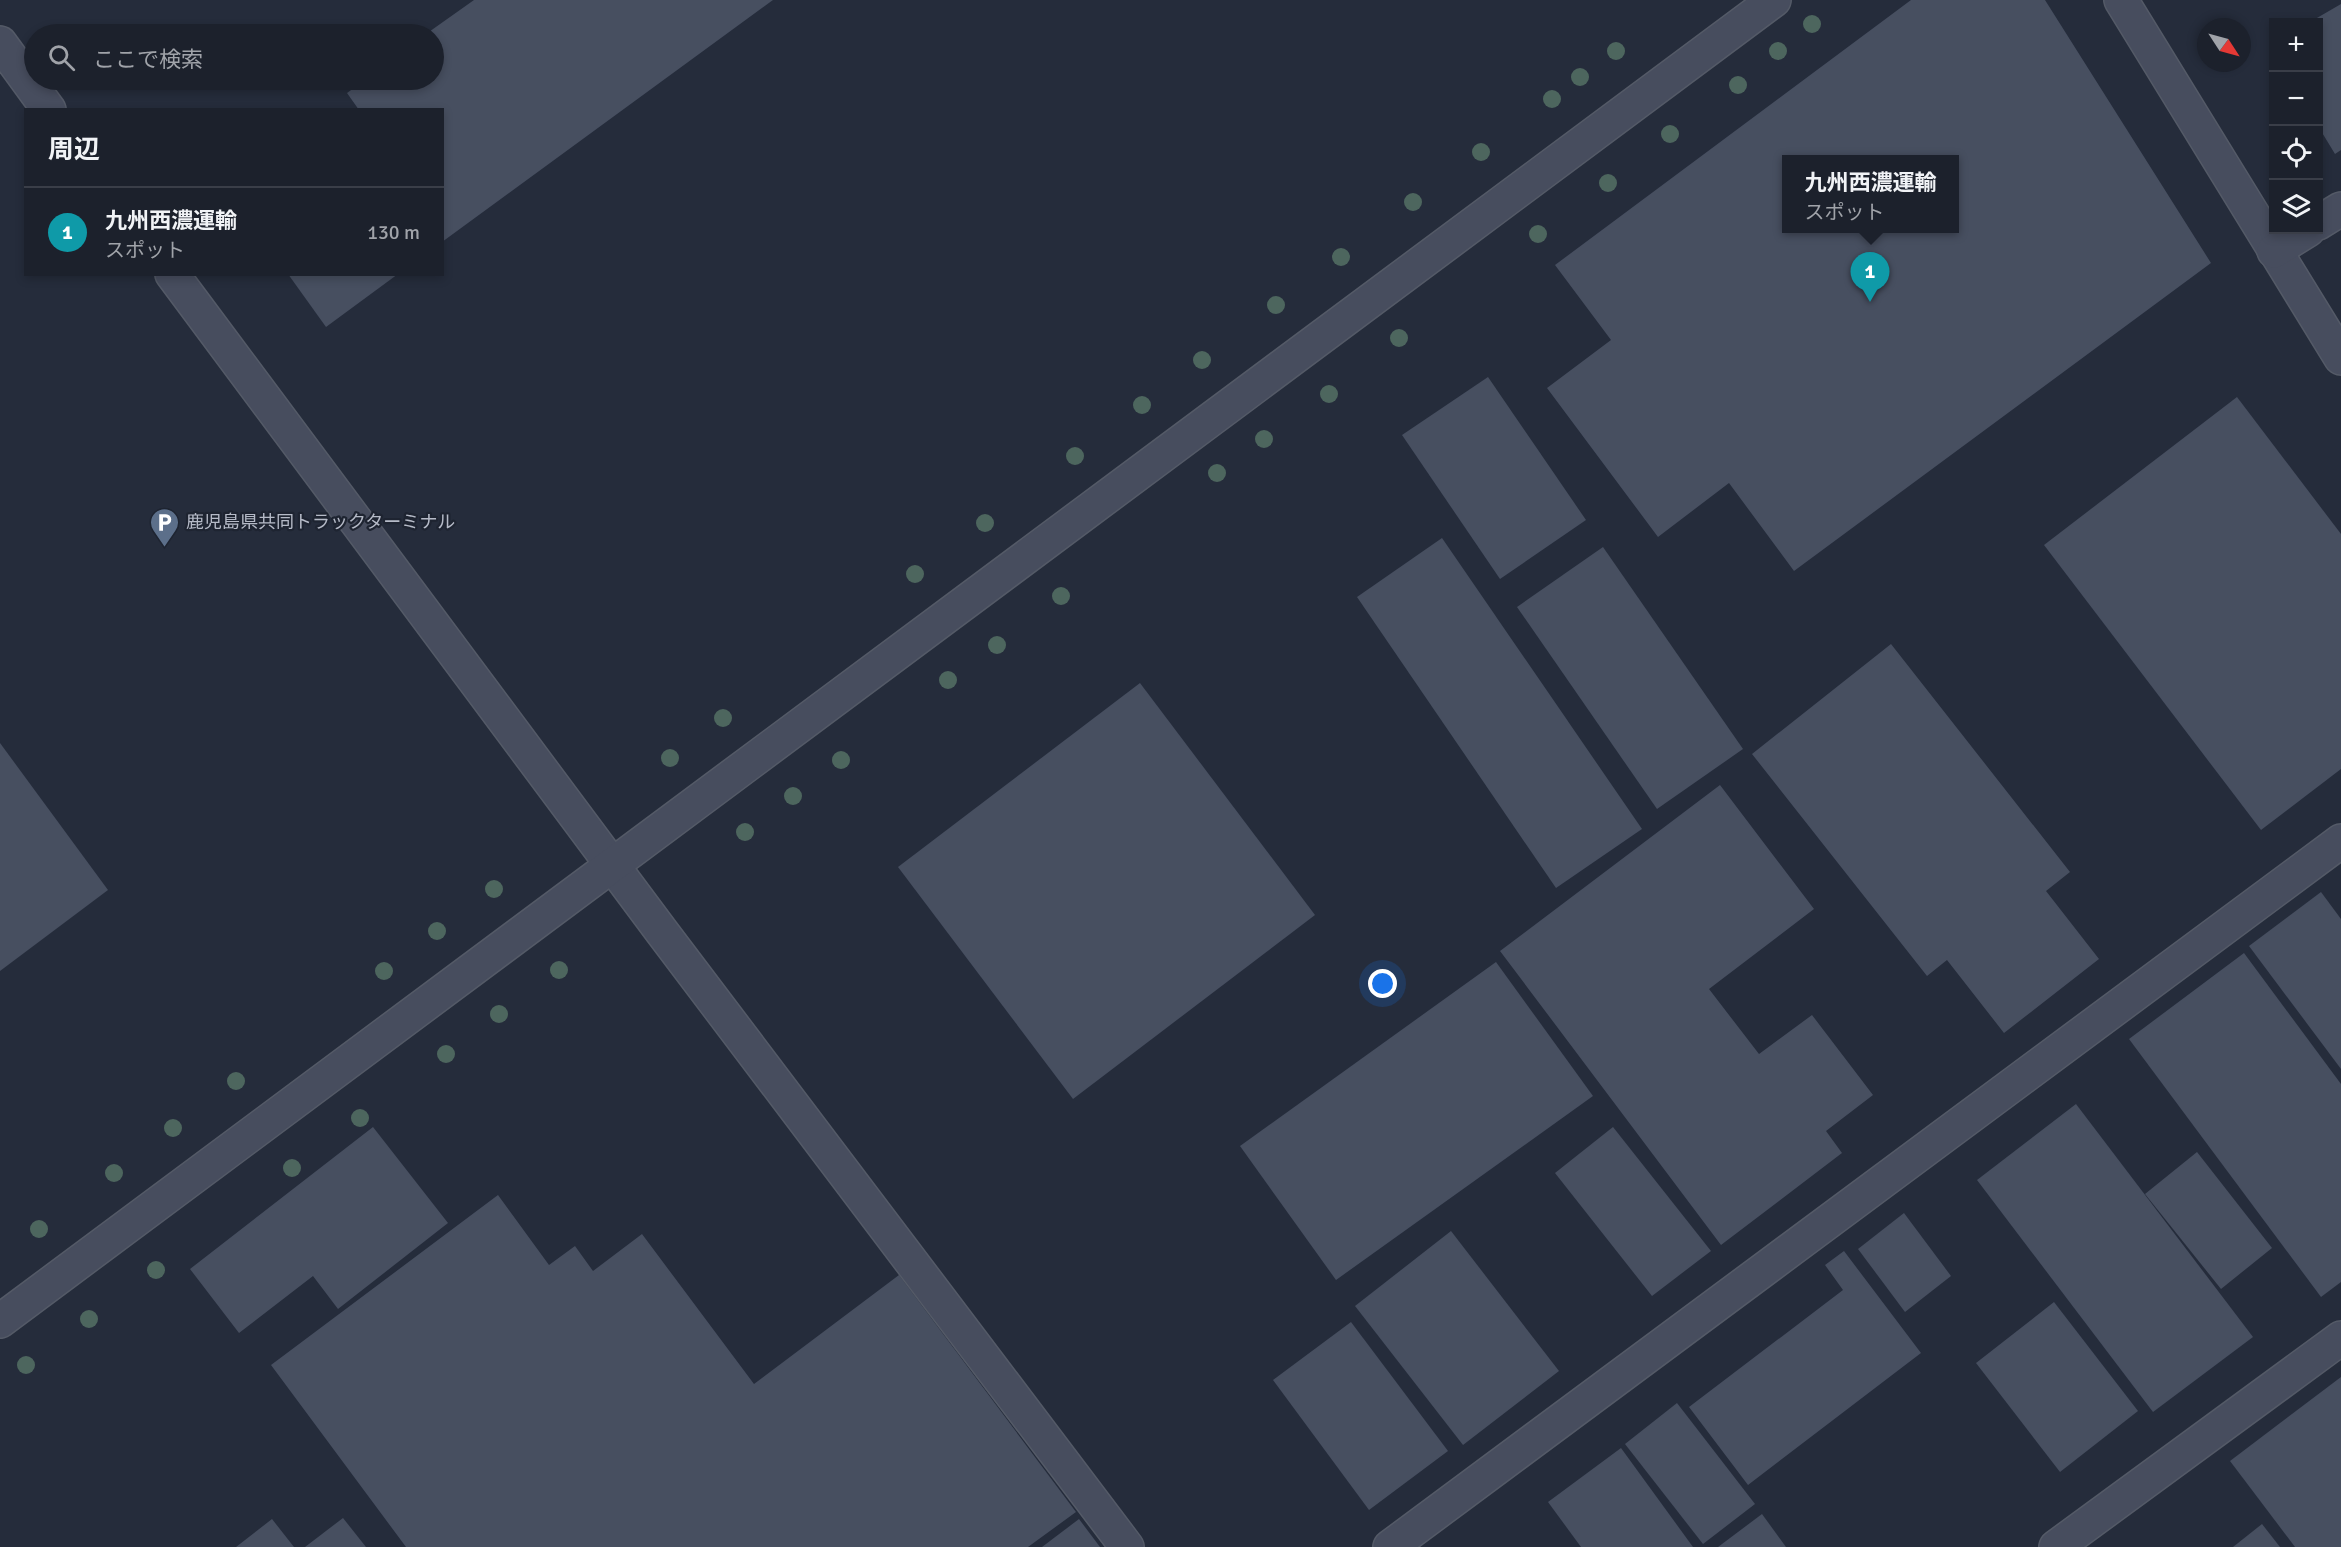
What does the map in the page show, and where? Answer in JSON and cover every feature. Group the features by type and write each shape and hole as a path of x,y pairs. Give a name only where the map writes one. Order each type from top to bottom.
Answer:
{"street":[{"path":"0,1321 1774,0"},
{"path":"2121,0 2341,358"},
{"path":"0,43 24,76"},
{"path":"34,90 48,108"},
{"path":"2323,220 2341,209"},
{"path":"2274,251 2302,234"},
{"path":"173,276 612,865 1127,1547"},
{"path":"1390,1547 2341,841"},
{"path":"2056,1547 2341,1338"}],"building":[{"path":"474,0 773,0 444,241 444,108 358,108 347,93 351,90 444,90 444,24 440,24"},
{"path":"1911,0 2045,0 2211,263 1794,571 1729,483 1658,537 1547,388 1611,340 1555,265"},
{"path":"2341,4 2341,150 2335,154 2323,134 2323,18 2317,18"},
{"path":"289,276 395,276 326,327"},
{"path":"1488,377 1586,520 1500,579 1402,435"},
{"path":"2237,397 2341,534 2341,769 2261,830 2044,545"},
{"path":"1442,538 1642,829 1556,888 1357,597"},
{"path":"1603,547 1743,749 1657,809 1517,607"},
{"path":"1891,644 2070,872 2046,891 2099,959 2004,1033 1947,960 1927,976 1752,754"},
{"path":"1140,683 1315,915 1073,1099 898,867"},
{"path":"0,743 108,890 0,971"},
{"path":"1720,785 1814,909 1709,989 1759,1054 1812,1015 1873,1095 1826,1131 1842,1153 1721,1245 1500,951"},
{"path":"2321,892 2341,919 2341,1069 2249,946"},
{"path":"2244,953 2341,1084 2341,1282 2321,1297 2129,1039"},
{"path":"1496,962 1593,1096 1336,1280 1240,1146"},
{"path":"2076,1104 2253,1337 2153,1412 1977,1180"},
{"path":"373,1127 448,1223 338,1309 313,1276 239,1333 190,1269"},
{"path":"1613,1127 1711,1251 1652,1296 1555,1173"},
{"path":"2197,1152 2272,1248 2221,1289 2145,1194"},
{"path":"498,1195 549,1265 575,1246 593,1271 642,1234 754,1384 899,1275 1076,1512 1028,1547 406,1547 271,1365"},
{"path":"1904,1213 1951,1276 1905,1312 1858,1249"},
{"path":"1451,1231 1559,1371 1463,1445 1355,1306"},
{"path":"1844,1251 1921,1353 1748,1485 1689,1407 1843,1290 1825,1265"},
{"path":"2054,1302 2138,1411 2060,1472 1976,1363"},
{"path":"1351,1322 1448,1451 1369,1510 1273,1380"},
{"path":"2341,1377 2341,1547 2295,1547 2230,1461"},
{"path":"1677,1403 1755,1504 1703,1544 1625,1444"},
{"path":"1621,1448 1693,1547 1581,1547 1548,1502"},
{"path":"1762,1514 1786,1547 1718,1547"},
{"path":"343,1518 366,1547 305,1547"},
{"path":"272,1519 294,1547 236,1547"},
{"path":"1079,1519 1100,1547 1042,1547"},
{"path":"2262,1524 2280,1547 2233,1547"}],"place":[{"name":"九州西濃運輸","path":"1870,302"},
{"name":"鹿児島県共同トラックターミナル","path":"165,548"}]}
